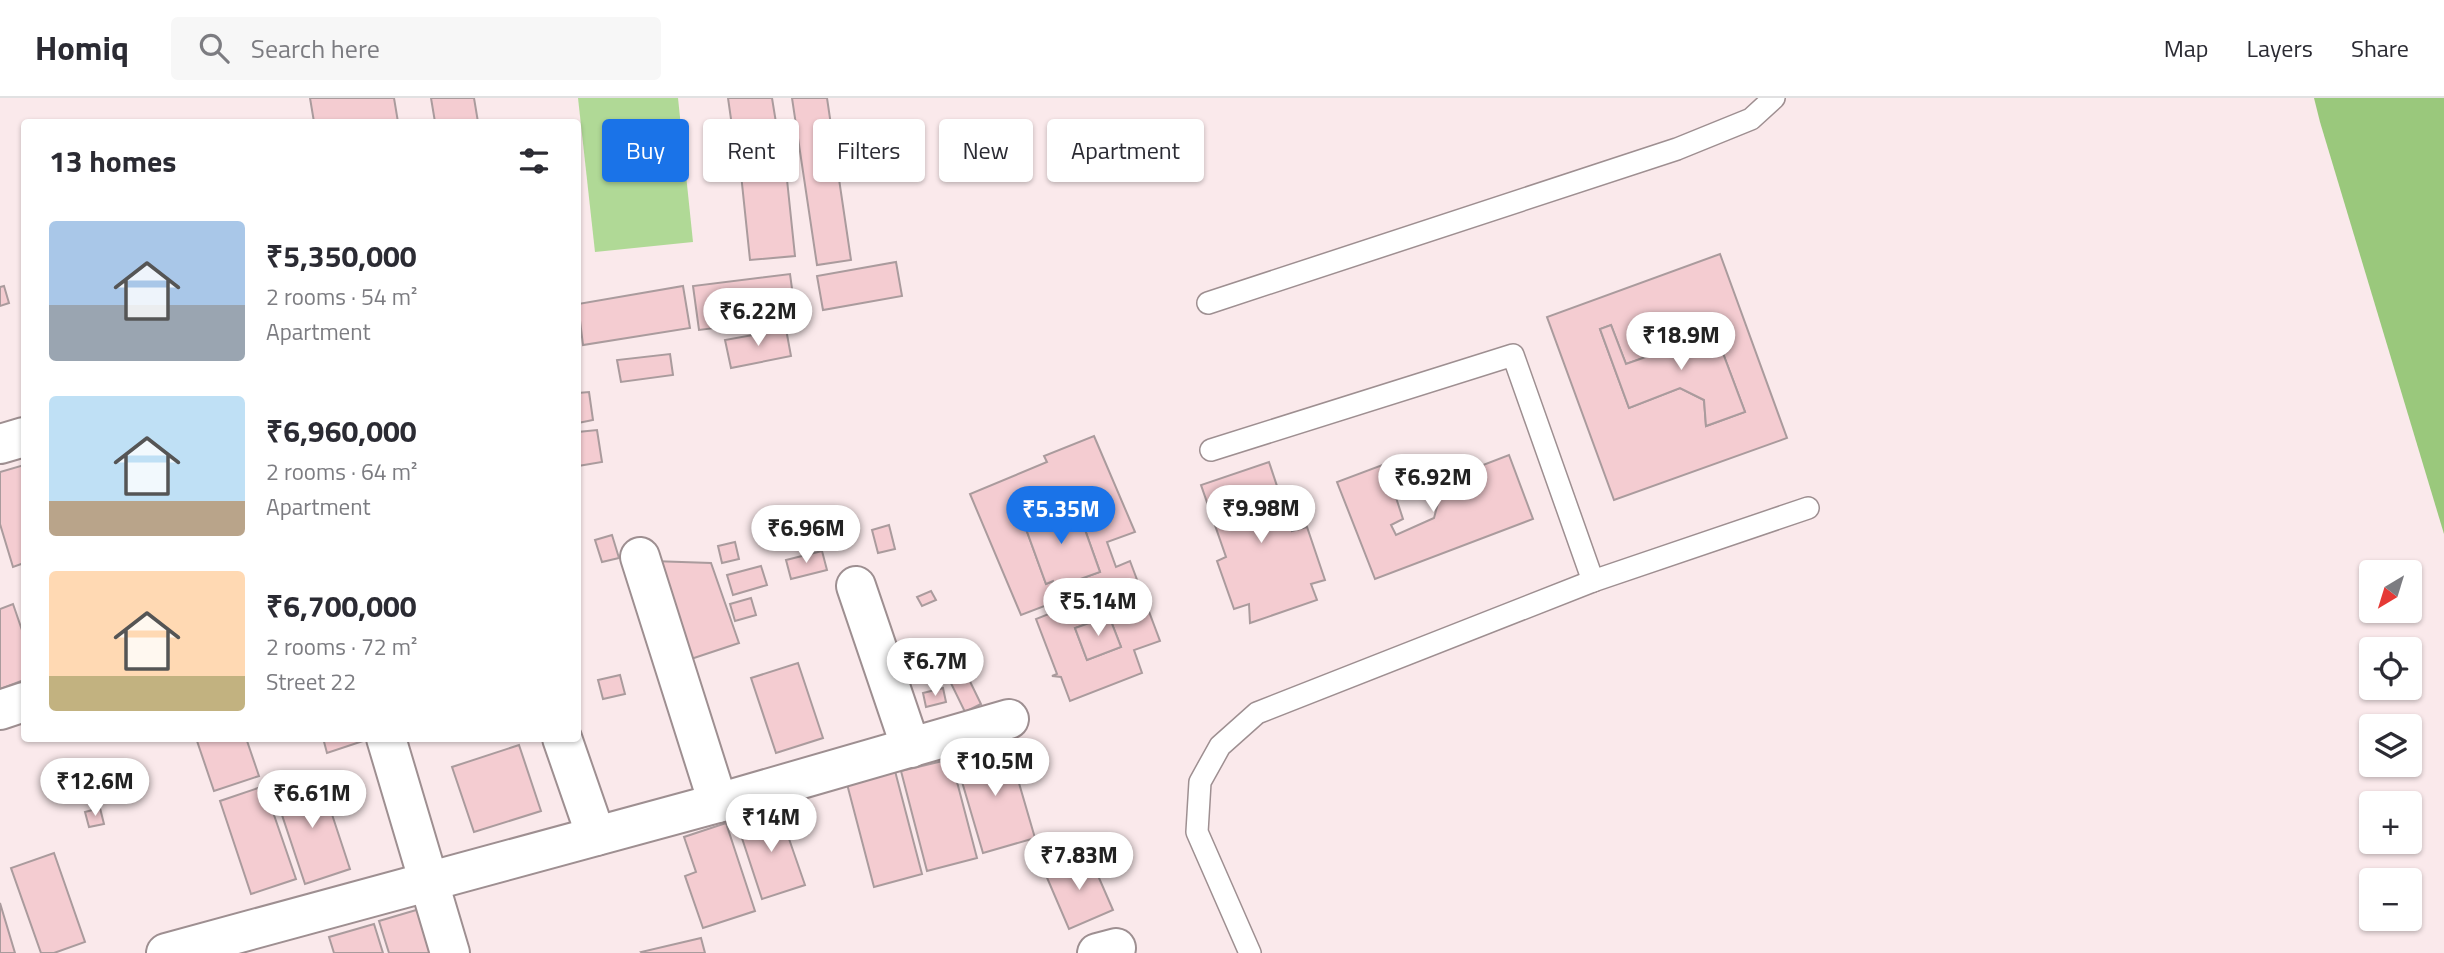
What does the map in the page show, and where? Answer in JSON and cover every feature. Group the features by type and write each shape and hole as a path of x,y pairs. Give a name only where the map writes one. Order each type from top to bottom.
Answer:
{"street":[{"path":"0,444 21,438"},
{"path":"640,557 718,803"},
{"path":"856,586 911,748"},
{"path":"0,710 21,703"},
{"path":"166,953 718,803 1009,719"},
{"path":"387,742 450,953"},
{"path":"563,742 596,836"}],"lane":[{"path":"1208,303 1677,149 1751,119 1774,98"},
{"path":"1211,450 1513,355 1593,581"},
{"path":"1250,953 1196,832 1200,782 1220,746 1257,713 1593,581 1808,508"}],"green space":[{"path":"578,98 678,98 680,119 602,119 602,182 687,182 693,242 595,252"},
{"path":"2314,98 2444,98 2444,534 2320,122"}],"building":[{"path":"310,98 394,98 398,119 314,119"},
{"path":"431,98 474,98 478,119 434,119"},
{"path":"728,98 772,98 775,119 731,119"},
{"path":"792,98 827,98 830,119 813,119 813,182 839,182 851,260 817,265 799,145 799,119 795,119"},
{"path":"742,182 787,182 795,256 750,260"},
{"path":"1720,254 1787,438 1614,500 1547,317","holes":["1709,316 1745,412 1706,426 1704,400 1680,388 1629,408 1600,329 1611,325 1626,364 1683,344 1677,327"]},
{"path":"896,262 902,296 823,310 817,276"},
{"path":"790,274 796,318 699,330 693,286"},
{"path":"4,286 9,303 0,306 0,287"},
{"path":"683,286 690,328 583,345 581,303"},
{"path":"1709,316 1745,412 1706,426 1704,400 1680,388 1629,408 1600,329 1611,325 1626,364 1683,344 1677,327"},
{"path":"786,329 791,356 731,368 725,340"},
{"path":"670,354 673,375 621,382 617,360"},
{"path":"589,392 593,420 581,422 581,393"},
{"path":"597,430 602,462 581,466 581,432"},
{"path":"1094,436 1135,532 1107,542 1116,567 1130,561 1160,641 1134,650 1142,673 1070,701 1061,677 1052,676 1057,674 1036,619 1054,612 1052,603 1021,615 970,494 1047,462 1044,456","holes":["1073,496 1100,572 1080,579 1084,591 1059,599 1053,581 1046,584 1021,515","1109,616 1121,647 1087,660 1075,628"]},
{"path":"1509,455 1533,519 1375,579 1337,482 1385,464 1403,519 1391,525 1396,535 1434,518 1444,480"},
{"path":"1269,462 1292,531 1307,527 1325,580 1311,584 1317,600 1250,623 1249,604 1234,609 1217,561 1226,557 1201,485"},
{"path":"21,466 21,564 13,567 0,524 0,472"},
{"path":"1073,496 1100,572 1080,579 1084,591 1059,599 1053,581 1046,584 1021,515"},
{"path":"815,510 823,537 803,543 795,515"},
{"path":"791,518 797,544 779,548 773,522"},
{"path":"889,525 895,549 878,553 872,530"},
{"path":"612,535 619,558 602,562 595,540"},
{"path":"735,542 739,559 722,563 718,546"},
{"path":"822,551 827,570 791,579 786,560"},
{"path":"652,561 711,563 739,643 685,661"},
{"path":"761,566 767,585 733,595 727,575"},
{"path":"931,591 936,600 922,606 917,597"},
{"path":"751,598 756,615 735,621 730,604"},
{"path":"13,604 21,627 21,681 0,689 0,609"},
{"path":"1109,616 1121,647 1087,660 1075,628"},
{"path":"798,663 823,738 776,753 751,678"},
{"path":"961,663 981,704 965,712 945,671"},
{"path":"620,675 625,694 603,699 598,680"},
{"path":"943,688 946,702 926,707 923,693"},
{"path":"197,742 247,742 259,776 214,791"},
{"path":"324,742 360,742 327,753"},
{"path":"1007,742 1035,838 983,853 955,758"},
{"path":"519,745 541,811 474,832 452,767"},
{"path":"951,759 977,858 927,871 901,771"},
{"path":"895,771 922,874 874,887 847,784"},
{"path":"319,775 350,869 305,884 274,791"},
{"path":"264,786 296,879 251,894 220,801"},
{"path":"100,808 104,824 89,827 85,812"},
{"path":"779,810 805,885 762,899 737,823"},
{"path":"726,823 755,911 703,928 685,876 696,872 684,837"},
{"path":"54,853 85,942 54,953 41,953 11,868"},
{"path":"1089,855 1113,910 1069,929 1045,873"},
{"path":"0,903 15,953 0,953"},
{"path":"423,908 437,953 389,953 379,921"},
{"path":"374,924 383,953 334,953 329,937"},
{"path":"701,938 705,953 641,952"}]}
